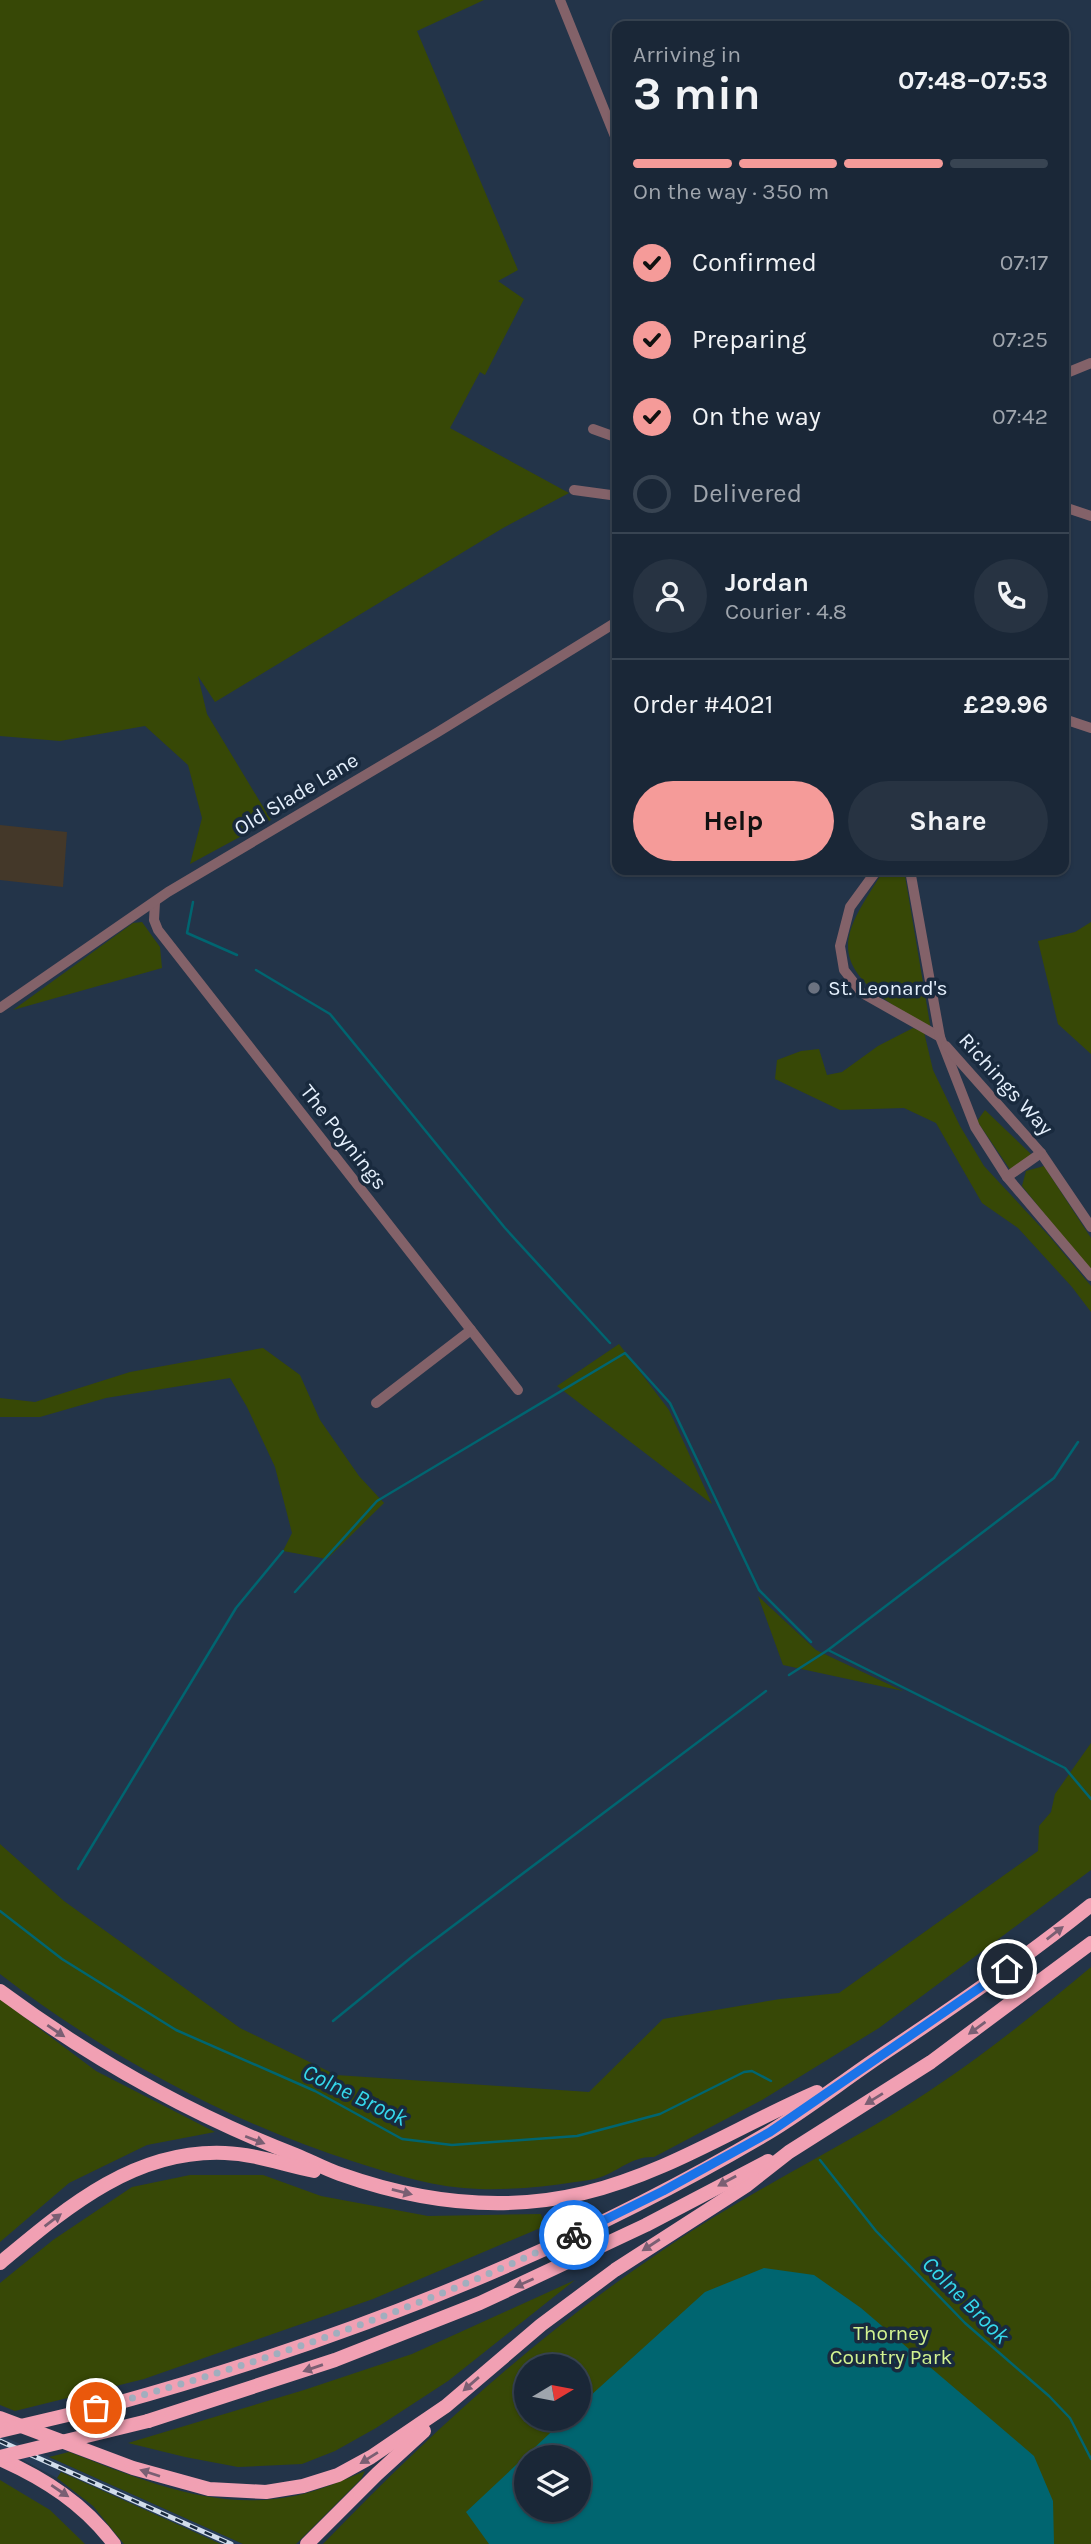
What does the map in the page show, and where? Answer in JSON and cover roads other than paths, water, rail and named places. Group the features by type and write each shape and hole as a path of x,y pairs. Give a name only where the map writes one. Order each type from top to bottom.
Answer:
{"highway":[{"path":"0,2431 110,2405 292,2350 510,2264 606,2220 729,2155 779,2125 988,1983 1091,1905"},
{"path":"0,2418 167,2479 209,2489 257,2492 303,2486 338,2475 371,2457 446,2406 570,2303 637,2255 747,2185 789,2152 931,2062 1091,1943"},
{"path":"0,1991 75,2044 162,2095 234,2131 337,2173 403,2193 452,2202 503,2204 568,2197 600,2189 659,2168 776,2109 838,2084"},
{"path":"0,2458 148,2421 335,2360 480,2303 578,2258 789,2152"},
{"path":"0,2263 95,2190 130,2171 162,2159 226,2153 337,2173"},
{"path":"307,2544 429,2427 446,2406"},
{"path":"0,2458 66,2495 96,2522 114,2544"}],"street":[{"path":"560,0 612,129"},
{"path":"1069,372 1091,363"},
{"path":"593,429 612,436"},
{"path":"574,489 612,495"},
{"path":"1069,509 1091,516"},
{"name":"Old Slade Lane","path":"0,1008 155,902 612,625"},
{"path":"1069,721 1091,728"},
{"path":"873,875 850,908 839,946 844,970 862,993 941,1039"},
{"name":"Richings Way","path":"911,875 941,1039 975,1126 1007,1177 1091,1276"},
{"name":"The Poynings","path":"155,902 154,920 158,930 518,1390"},
{"name":"Richings Way","path":"941,1039 1041,1153 1091,1227"},
{"name":"Richings Way","path":"1007,1177 1041,1153"},
{"path":"376,1403 471,1330"}],"waterway":[{"path":"193,902 187,933 237,955"},
{"path":"256,970 330,1014 505,1228 610,1343"},
{"path":"295,1592 377,1501 625,1353 670,1403 759,1590 811,1642"},
{"path":"789,1675 828,1650 1054,1478 1078,1442"},
{"path":"78,1869 236,1608 283,1551"},
{"path":"828,1650 1065,1768 1091,1799"},
{"path":"333,2021 413,1956 766,1691"},
{"name":"Colne Brook","path":"0,1911 62,1959 176,2030 315,2091 402,2139 452,2145 577,2136 660,2114 744,2072 752,2071 771,2081"},
{"name":"Colne Brook","path":"820,2160 876,2231 965,2323 1049,2396 1070,2418 1091,2459"}],"railway":[{"path":"0,2441 231,2544"}],"place":[{"name":"St. Leonard's","path":"814,988"}],"park label":[{"name":"Thorney Country Park","path":"891,2345"}]}
